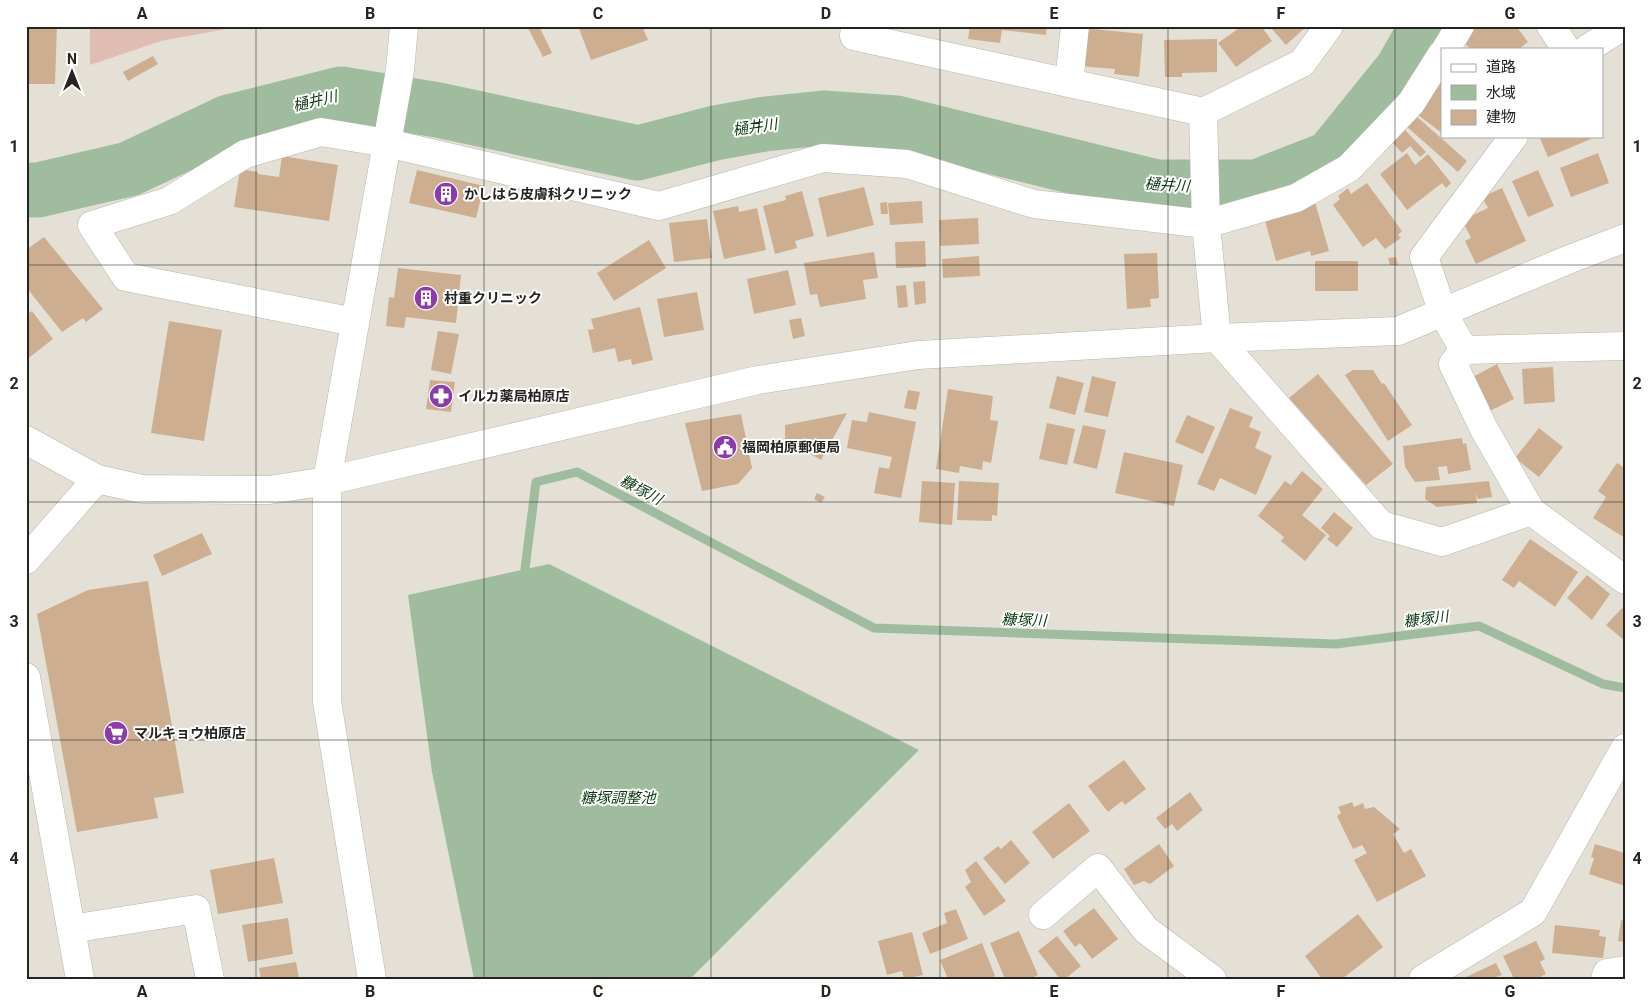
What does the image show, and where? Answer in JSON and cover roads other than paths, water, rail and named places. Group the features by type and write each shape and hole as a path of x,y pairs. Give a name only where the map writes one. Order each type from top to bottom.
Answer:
{"street":[{"path":"372,979 327,701 327,481 400,70 404,26"},
{"path":"855,26 854,36 1203,112 1302,63 1329,26"},
{"path":"1069,84 1075,26"},
{"path":"1447,48 1460,26"},
{"path":"1551,26 1565,48"},
{"path":"1589,48 1623,26"},
{"path":"355,322 126,277 92,226 168,201 245,154 321,132 388,136 658,206 822,158 907,164 1034,204 1206,216 1296,198 1349,168 1411,103 1441,56"},
{"path":"1203,112 1206,216 1217,338 1381,525 1442,542 1531,511"},
{"path":"1464,350 1443,312 1424,257 1513,138"},
{"path":"26,440 97,479 142,489 269,490 327,481 758,380 918,355 1217,338 1398,331 1625,238"},
{"path":"1625,346 1464,350 1452,364 1484,429 1531,511 1625,580"},
{"path":"26,560 97,479"},
{"path":"26,677 80,979"},
{"path":"1423,979 1533,912 1625,748"},
{"path":"1043,915 1098,868 1146,930 1212,979"},
{"path":"71,929 196,909 210,979"},
{"path":"1605,979 1607,973 1625,970"}],"water":[{"name":"糠塚調整池","path":"549,564 919,750 690,979 474,979 432,772 408,595"}],"waterway":[{"name":"樋井川","path":"26,190 38,190 129,169 229,122 341,94 438,110 638,153 715,133 765,124 823,118 896,123 1156,187 1257,187 1331,158 1402,70 1427,26"},
{"name":"糠塚川","path":"525,569 536,482 577,472 874,628 1336,644 1479,626 1603,684 1625,688"}],"place":[{"name":"かしはら皮膚科クリニック","path":"446,194"},
{"name":"村重クリニック","path":"426,298"},
{"name":"イルカ薬局柏原店","path":"441,396"},
{"name":"福岡柏原郵便局","path":"725,447"},
{"name":"マルキョウ柏原店","path":"116,733"}]}
